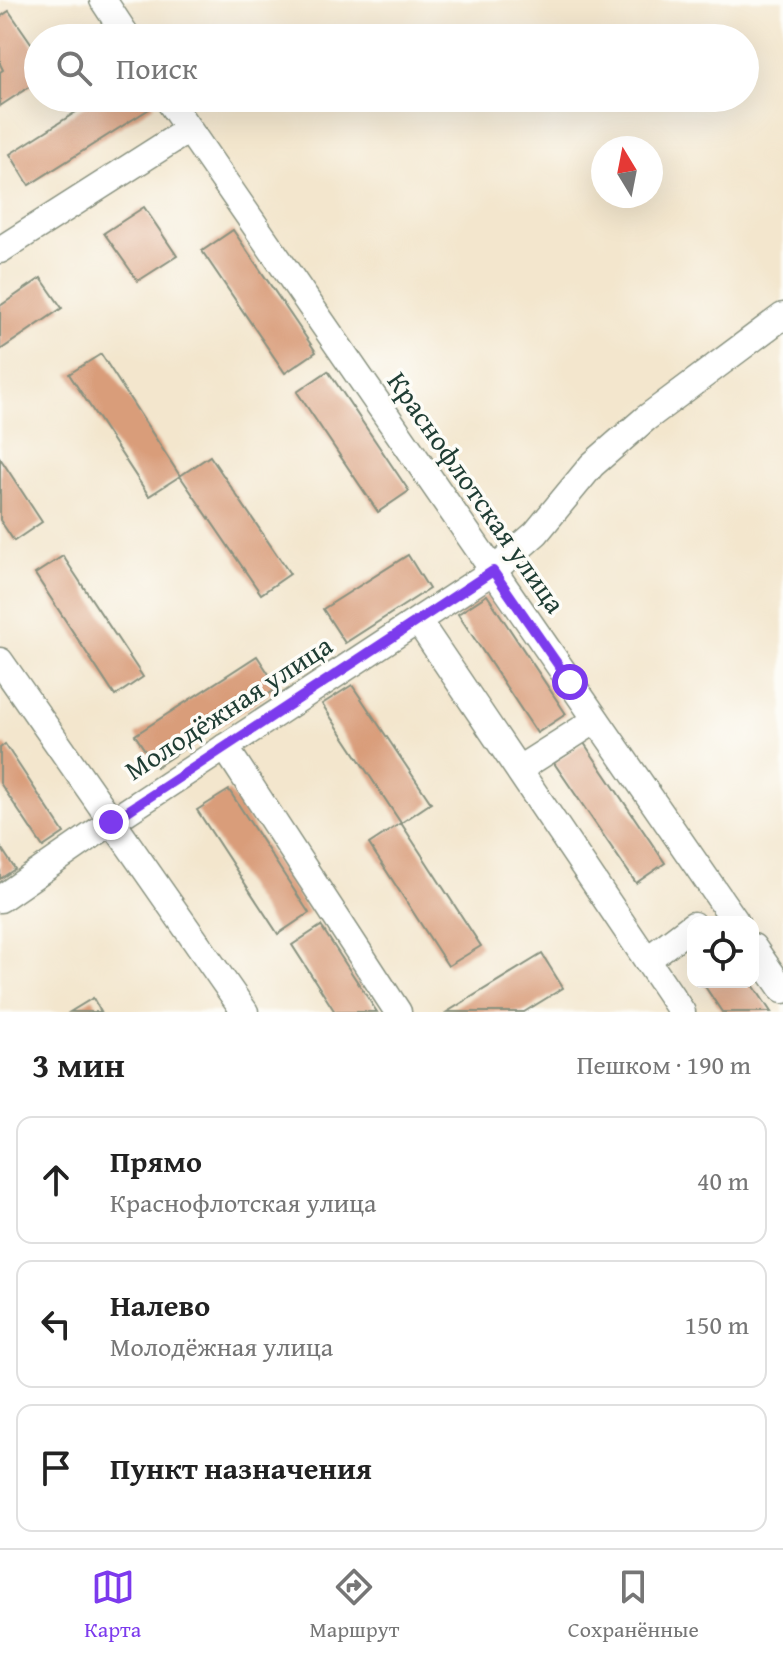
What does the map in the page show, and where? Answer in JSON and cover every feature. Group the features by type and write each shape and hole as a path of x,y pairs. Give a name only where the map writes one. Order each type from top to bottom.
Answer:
{"street":[{"path":"103,0 119,24"},
{"name":"Краснофлотская улица","path":"176,112 730,913"},
{"path":"0,250 188,130"},
{"name":"Молодёжная улица","path":"0,899 111,822 493,571 536,533 592,465 731,353 783,316"},
{"path":"418,621 682,1012"},
{"path":"0,661 245,1012"},
{"path":"519,769 596,720"},
{"path":"225,747 398,1012"},
{"path":"647,960 687,930"},
{"path":"759,956 783,990"}],"building":[{"path":"9,11 24,33 24,90 0,106 0,72 3,70 0,64 0,17"},
{"path":"76,112 145,112 29,185 10,154"},
{"path":"144,207 177,256 138,281 104,233"},
{"path":"233,230 316,352 285,373 202,251"},
{"path":"41,278 62,308 0,350 0,306"},
{"path":"101,354 180,476 149,496 69,374"},
{"path":"328,371 409,491 378,512 297,392"},
{"path":"210,456 290,574 261,594 180,476"},
{"path":"0,458 42,522 14,541 0,520"},
{"path":"408,555 429,589 345,643 323,609"},
{"path":"63,556 143,677 115,696 35,574"},
{"path":"487,595 566,714 537,733 458,614"},
{"path":"257,656 278,688 156,767 135,735"},
{"path":"352,685 431,803 401,823 322,704"},
{"path":"584,743 665,863 636,883 554,763"},
{"path":"5,744 64,833 43,847 0,783 0,748"},
{"path":"229,790 309,913 278,934 197,810"},
{"path":"401,823 481,946 448,966 369,844"},
{"path":"0,846 15,869 0,879"},
{"path":"321,926 377,1012 335,1012 292,945"},
{"path":"542,954 563,988 524,1012 447,1012"},
{"path":"706,988 755,988 771,1012 722,1012"},
{"path":"93,998 101,1012 70,1012"}],"route":[{"path":"111,822 493,571 570,682"}]}
